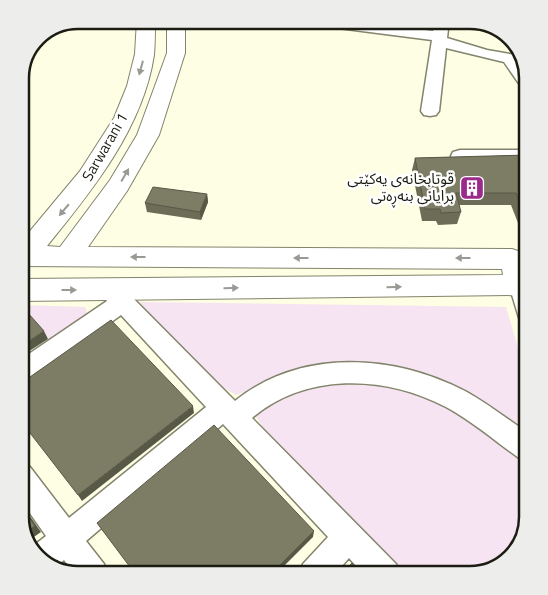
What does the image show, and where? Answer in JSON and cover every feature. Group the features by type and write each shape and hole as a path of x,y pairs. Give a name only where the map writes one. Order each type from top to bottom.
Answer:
{"main road":[{"name":"Sarwarani 1","path":"29,248 88,178 116,134 140,73 147,41 146,29"},
{"path":"67,257 119,185 148,134 176,54 176,29"},
{"path":"29,256 519,259"},
{"path":"29,291 117,296 519,285"}],"street":[{"path":"408,29 441,32 516,60"},
{"path":"430,111 441,32"},
{"path":"460,156 519,156"},
{"path":"29,365 117,296 376,566"},
{"path":"47,555 229,412 287,383 352,371 402,379 455,399 519,443"},
{"path":"29,488 86,566"},
{"path":"322,566 348,537"}],"shaded area":[{"path":"140,302 506,307 519,351 519,439 388,367 364,363 339,363 236,395 219,385 148,315"},
{"path":"29,305 85,307 88,316 51,344 29,316"},
{"path":"352,381 391,386 438,401 519,449 519,524 509,547 500,556 486,564 470,566 399,566 265,430 254,414 287,390"}],"building":[{"name":"قوتابخانەی یەکێتی برایانی بنەڕەتی","path":"519,155 519,201 516,193 456,193 461,212 441,213 440,209 425,209 415,158"},
{"path":"153,187 207,194 200,212 145,203"},
{"path":"29,314 44,331 29,341"},
{"path":"111,320 193,406 78,495 29,432 29,378"},
{"path":"214,425 314,531 279,566 129,566 97,523"},
{"path":"29,517 35,526 30,529"}],"place":[{"name":"قوتابخانەی یەکێتی برایانی بنەڕەتی","path":"472,188"}]}
